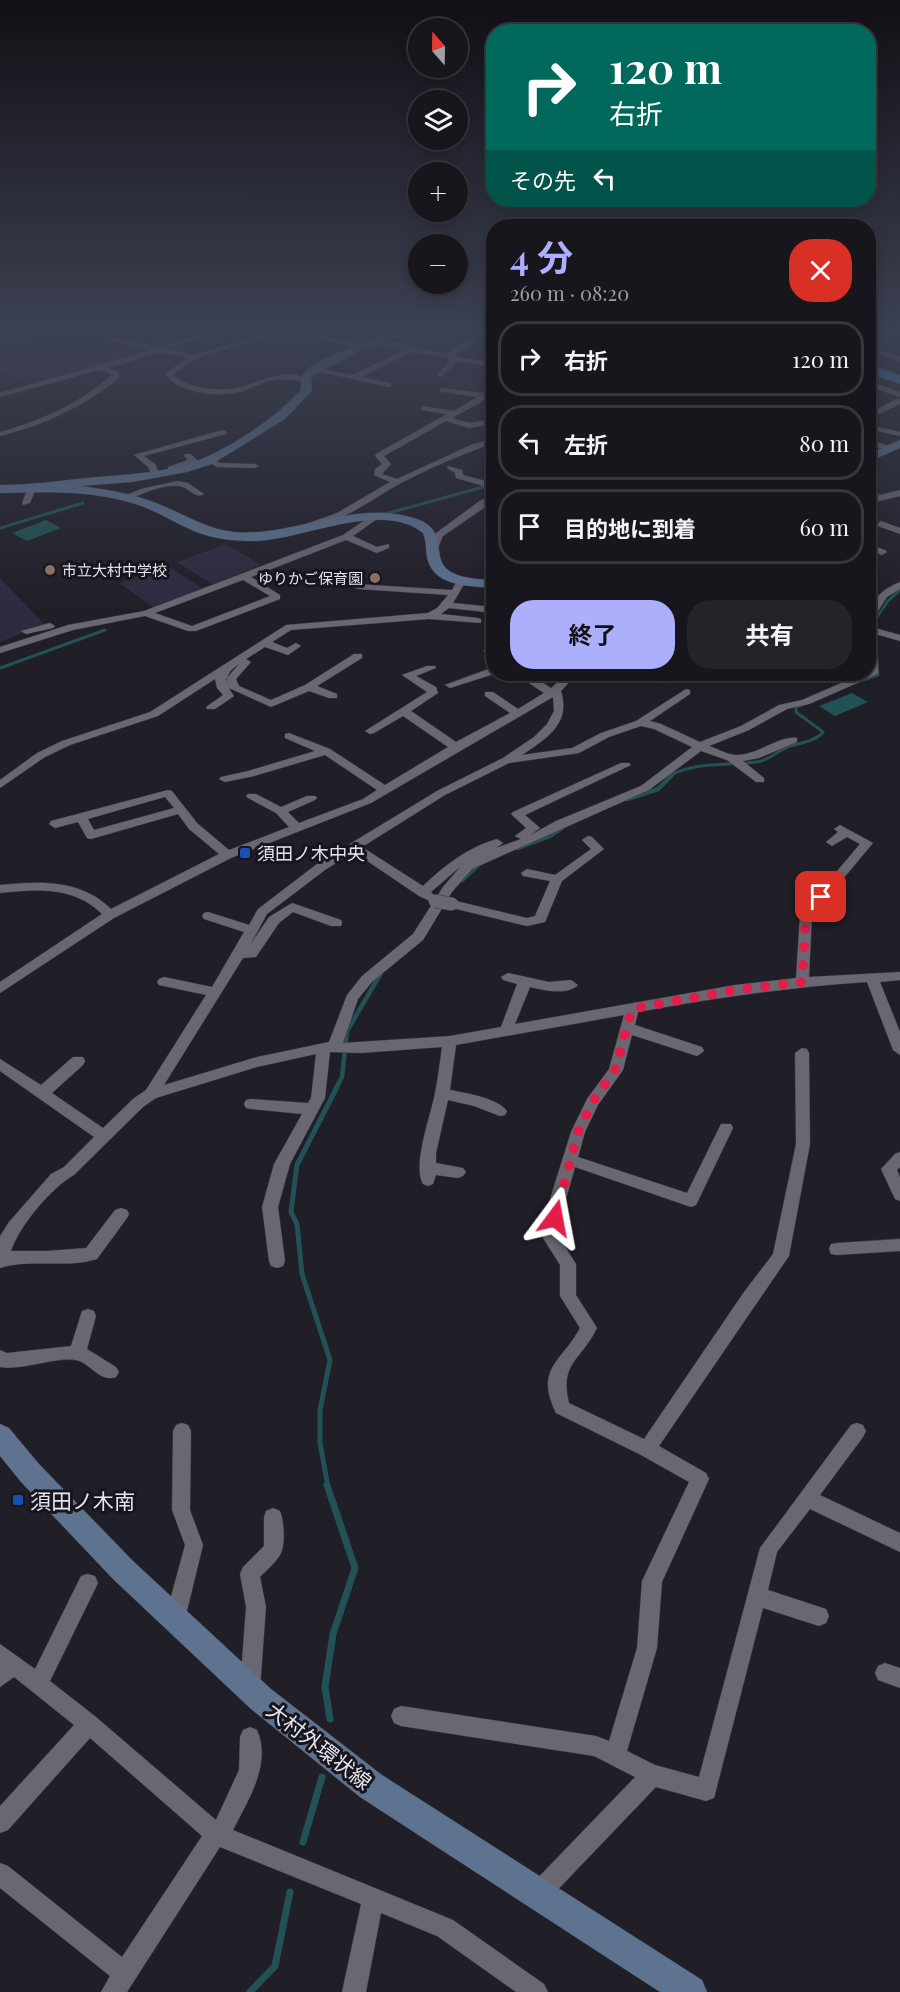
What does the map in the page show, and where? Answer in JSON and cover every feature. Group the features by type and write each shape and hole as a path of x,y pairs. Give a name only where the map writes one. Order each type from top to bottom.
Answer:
{"street":[{"path":"0,434 29,426"},
{"path":"0,489 56,487 170,472 212,459 265,426"},
{"path":"397,482 378,475 378,471 387,464 379,456 431,426"},
{"path":"876,429 900,434"},
{"path":"156,475 152,466 138,455 223,432"},
{"path":"56,487 124,498 160,508 188,525 222,535 264,537 309,526 340,515 397,482 486,443"},
{"path":"876,443 896,446"},
{"path":"876,455 896,446"},
{"path":"170,472 171,469 194,461 188,456"},
{"path":"212,459 217,465 251,466 234,475"},
{"path":"451,468 459,472 459,476 486,486"},
{"path":"124,498 131,494 183,484 200,494"},
{"path":"26,503 33,488"},
{"path":"879,498 900,493"},
{"path":"876,496 892,507"},
{"path":"434,548 440,535 486,501"},
{"path":"309,526 374,517 400,519 421,526 433,539 434,561 458,587"},
{"path":"0,650 79,625 146,613 346,537 374,517"},
{"path":"881,524 900,531"},
{"path":"346,537 377,550"},
{"path":"876,550 882,552"},
{"path":"146,613 192,629 277,597 245,577"},
{"path":"358,586 458,587 486,585"},
{"path":"876,607 883,595 900,585"},
{"path":"0,785 40,755 66,743 154,714 289,627 438,614 447,605 458,587"},
{"path":"447,605 486,609"},
{"path":"429,616 478,621"},
{"path":"26,631 69,623 79,625"},
{"path":"876,631 900,638"},
{"path":"264,643 288,652 296,646"},
{"path":"243,658 246,662 231,679 234,688 272,704 309,687 358,656"},
{"path":"370,731 405,712 433,693 432,689 407,675 431,668"},
{"path":"211,707 229,696 222,688 220,680 225,670"},
{"path":"450,685 486,673"},
{"path":"121,1214 91,1254 1,1259 4,1231 56,1178 69,1171 151,1094 183,1046 262,912 321,867 441,793 507,760 538,739 552,725 560,704 553,691 533,681"},
{"path":"0,988 110,915 227,855 359,804 518,713 553,691 564,681"},
{"path":"277,1262 270,1207 282,1164 318,1098 332,1047 352,998 367,979 418,937 447,890 468,866 645,788 699,746 744,728 783,707 805,702 853,681"},
{"path":"309,687 333,696"},
{"path":"507,760 575,751 605,735 640,723 686,692"},
{"path":"489,694 518,713"},
{"path":"405,712 456,747"},
{"path":"640,723 657,726 737,761 760,780"},
{"path":"289,736 326,752 384,790"},
{"path":"737,761 764,753 793,740"},
{"path":"225,778 250,774 326,752"},
{"path":"423,893 456,862 478,850 524,835 534,828 517,814 626,765"},
{"path":"55,824 168,793 193,826 227,855"},
{"path":"252,796 280,811 297,828"},
{"path":"280,811 310,798"},
{"path":"81,817 92,835 180,810"},
{"path":"802,982 806,915 867,843 843,830 832,842"},
{"path":"354,848 435,901 527,922 540,920 557,879 598,849 588,840"},
{"path":"527,873 557,879"},
{"path":"0,889 53,886 78,891 101,904 110,915"},
{"path":"239,954 251,954 274,920 291,907 336,923"},
{"path":"208,916 251,930"},
{"path":"0,975 14,978"},
{"path":"151,1094 257,1062 332,1047 361,1048 450,1041 735,990 802,982 900,976"},
{"path":"508,977 549,987 571,985"},
{"path":"872,977 900,1050"},
{"path":"164,982 214,992"},
{"path":"506,1031 525,982"},
{"path":"615,1756 647,1648 652,1581 700,1479 647,1449 562,1408 555,1377 563,1360 596,1327 568,1296 568,1264 551,1238 558,1199 578,1132 592,1103 615,1070 632,1009"},
{"path":"627,1028 697,1051"},
{"path":"450,1041 442,1094 428,1153 428,1174 458,1172"},
{"path":"647,1449 750,1297 781,1256 803,1144 801,1053"},
{"path":"43,1092 78,1061"},
{"path":"0,1064 104,1136"},
{"path":"442,1094 477,1101 500,1111"},
{"path":"251,1104 312,1109"},
{"path":"571,1160 691,1201 726,1128"},
{"path":"900,1158 889,1169 900,1195"},
{"path":"837,1249 900,1245"},
{"path":"78,1352 88,1316"},
{"path":"0,1357 3,1361 78,1352 110,1372"},
{"path":"175,1619 194,1545 181,1510 182,1431"},
{"path":"401,1716 596,1746 652,1775 706,1790 769,1548 857,1431"},
{"name":"大村外環状線","path":"0,1436 36,1479 123,1570 250,1689 371,1786 690,1992"},
{"path":"807,1497 900,1543"},
{"path":"250,1689 256,1607 250,1574 273,1549 273,1517"},
{"path":"38,1684 88,1583"},
{"path":"757,1596 819,1616"},
{"path":"4,1665 38,1684 89,1724 218,1834 445,1928 536,1992"},
{"path":"0,1822 89,1724"},
{"path":"0,1874 119,1983 218,1834 250,1771 250,1737"},
{"path":"537,1895 652,1775"},
{"path":"354,1992 373,1898"}],"shaded area":[{"path":"46,520 61,528 27,541 12,533"},
{"path":"226,544 261,565 212,584 177,562"},
{"path":"168,566 203,589 153,607 119,583"},
{"path":"0,578 44,624 24,629 25,632 0,642"},
{"path":"852,693 868,702 835,716 819,706"}],"waterway":[{"path":"385,514 486,486"},
{"path":"0,528 83,503"},
{"path":"876,619 888,601 900,590"},
{"path":"0,668 105,630"},
{"path":"876,658 878,675 876,676"},
{"path":"673,774 702,766 762,761 790,746 816,738 823,732 796,712 796,707 802,705"},
{"path":"627,799 658,789 673,774"},
{"path":"518,848 550,836 562,828"},
{"path":"462,880 478,865"},
{"path":"336,1088 342,1077 347,1031 381,973"},
{"path":"328,1487 320,1443 320,1410 330,1360 302,1274 297,1224 291,1212 297,1165 337,1087"},
{"path":"327,1485 355,1568 333,1634 325,1687 330,1719"},
{"path":"303,1842 322,1777"},
{"path":"250,1992 275,1966 290,1892"}],"place":[{"name":"市立大村中学校","path":"50,570"},
{"name":"ゆりかご保育園","path":"375,578"},
{"name":"須田ノ木中央","path":"245,853"},
{"name":"須田ノ木南","path":"18,1500"}],"route":[{"path":"555,1218 558,1199 578,1132 592,1103 615,1070 632,1009 735,990 802,982 806,915 821,897"}]}
